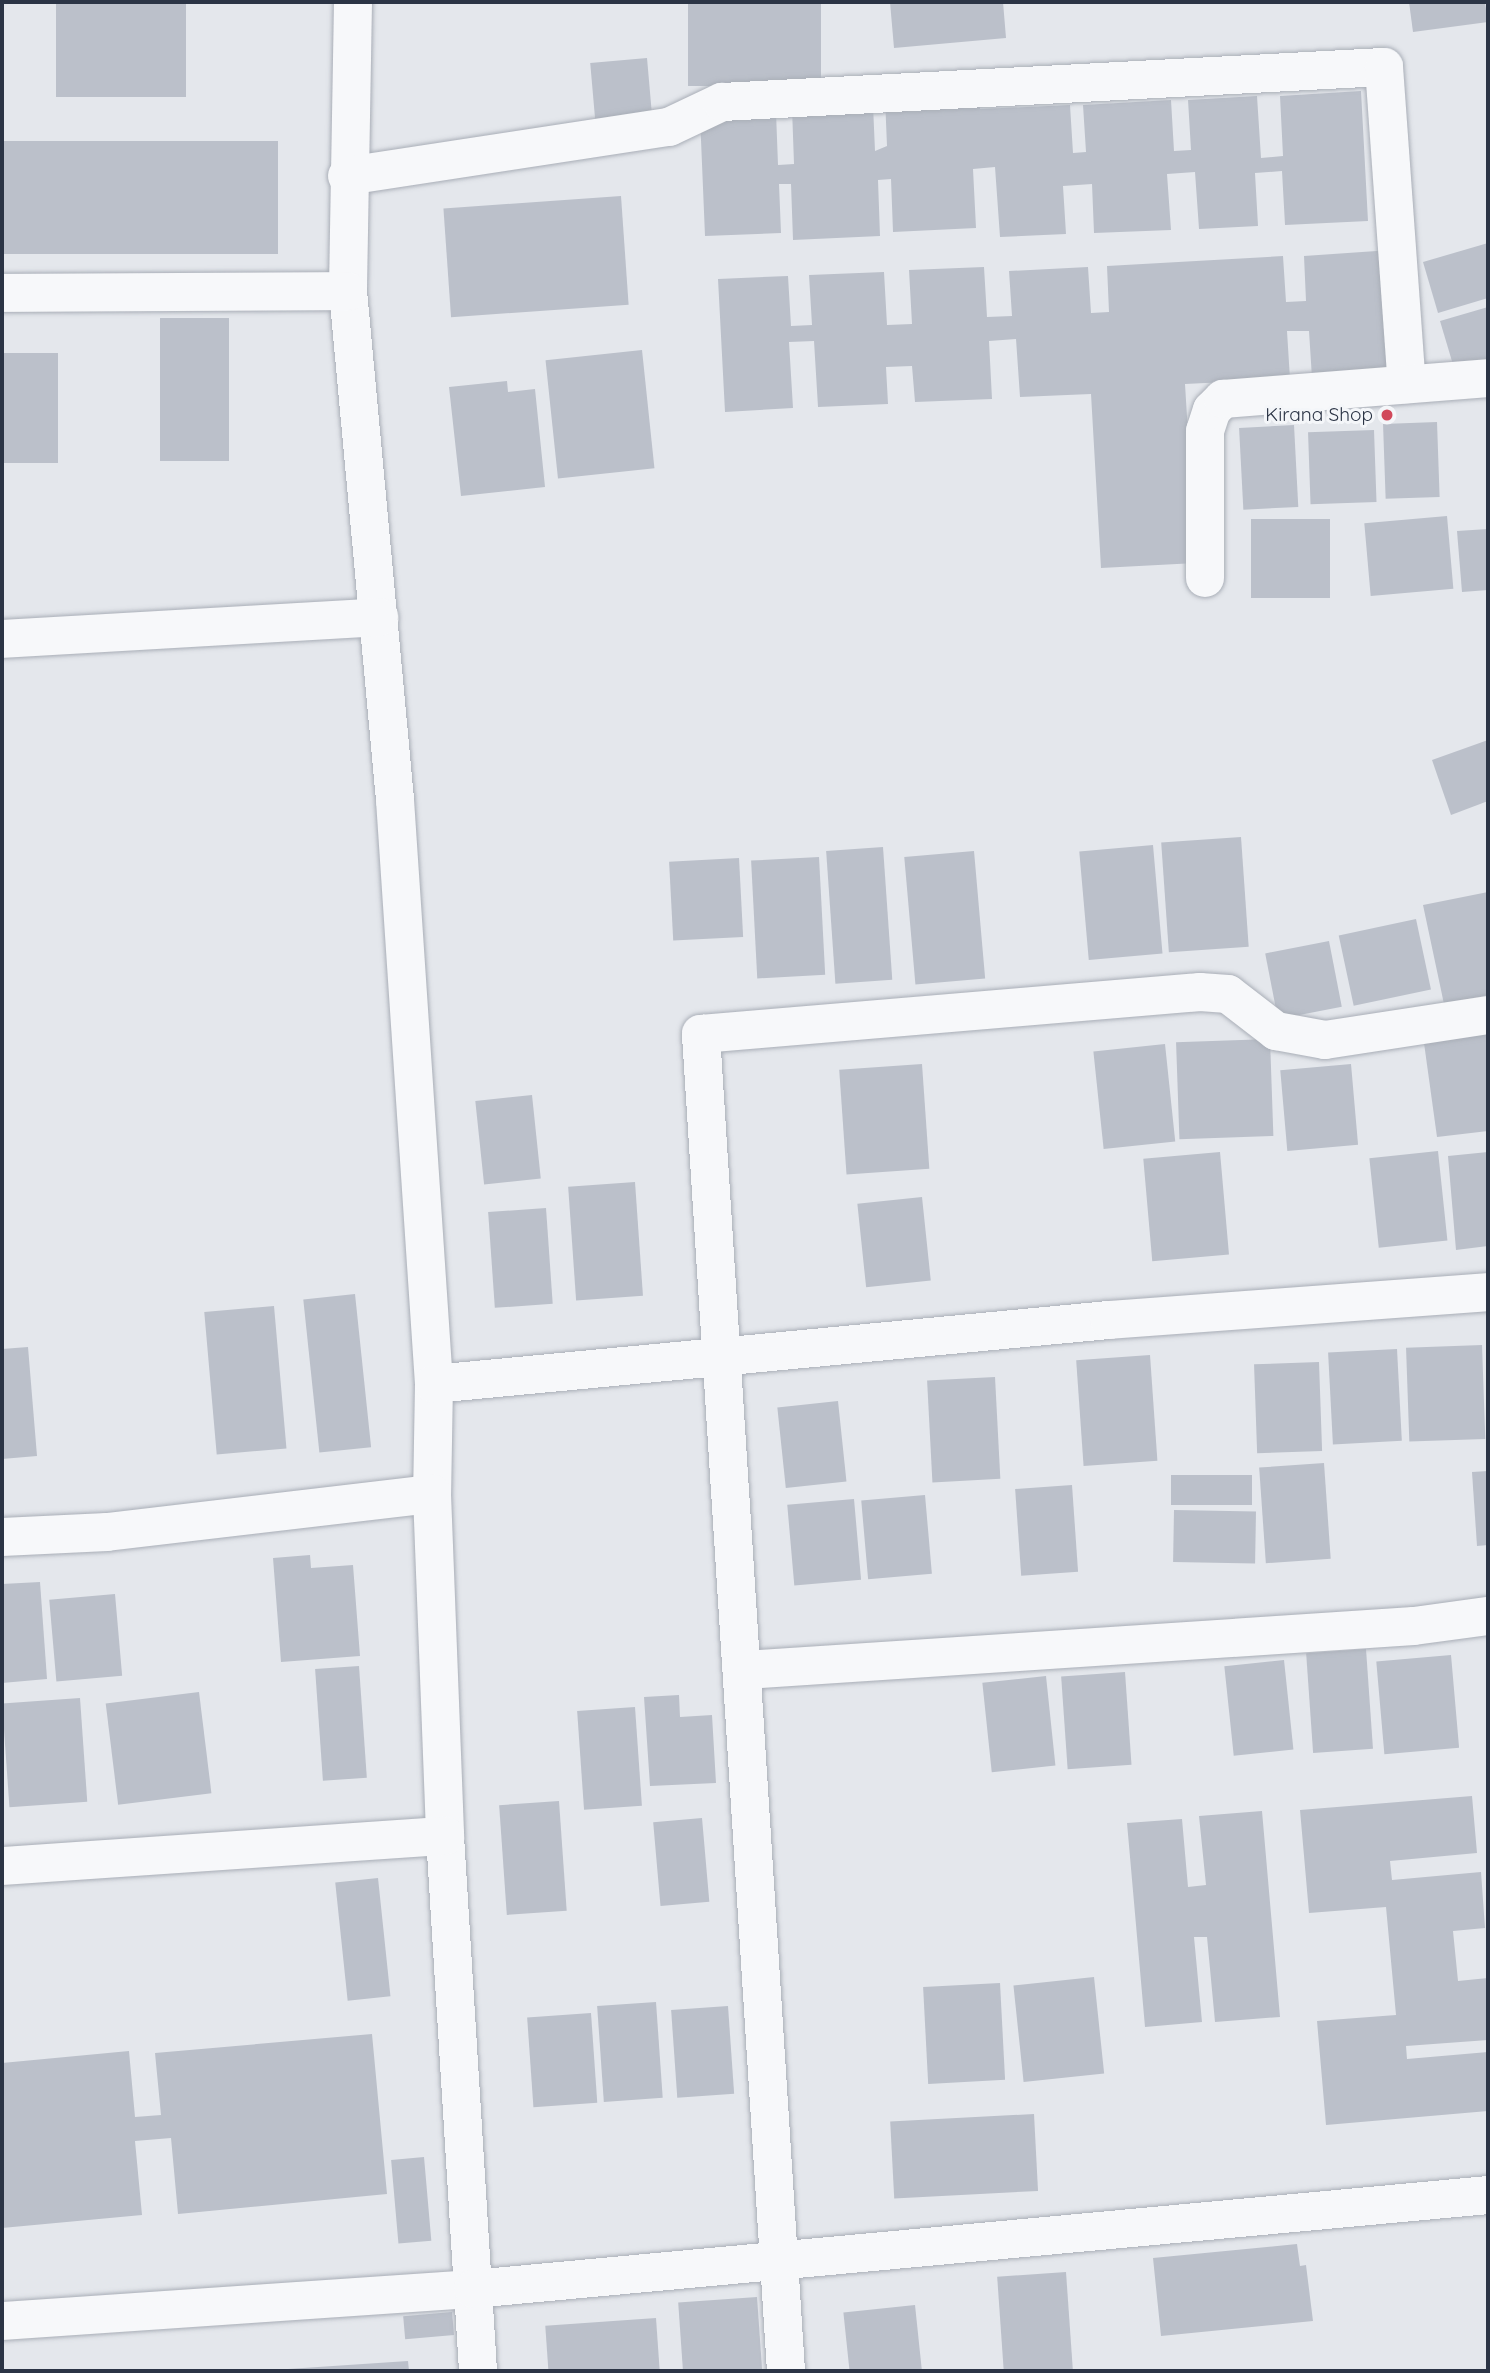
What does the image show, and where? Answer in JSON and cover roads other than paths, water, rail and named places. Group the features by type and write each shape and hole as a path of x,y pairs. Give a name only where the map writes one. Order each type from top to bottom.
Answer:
{"street":[{"path":"353,2 347,176 348,291 379,617 434,1384 432,1494 446,1836 478,2371"},
{"path":"347,176 669,127 722,102 1384,67 1407,384"},
{"path":"2,293 348,291"},
{"path":"1205,578 1205,431 1212,410 1223,399 1488,379"},
{"path":"2,639 379,617"},
{"path":"786,2371 745,1670 701,1034 1200,992 1228,994 1276,1031 1325,1040 1488,1015"},
{"path":"434,1384 723,1354 1488,1292"},
{"path":"2,1537 107,1532 432,1494"},
{"path":"745,1670 1414,1626 1488,1616"},
{"path":"2,1866 446,1836"},
{"path":"2,2321 473,2289 779,2257 1488,2195"}],"place":[{"name":"Kirana Shop","path":"1387,415"}]}
